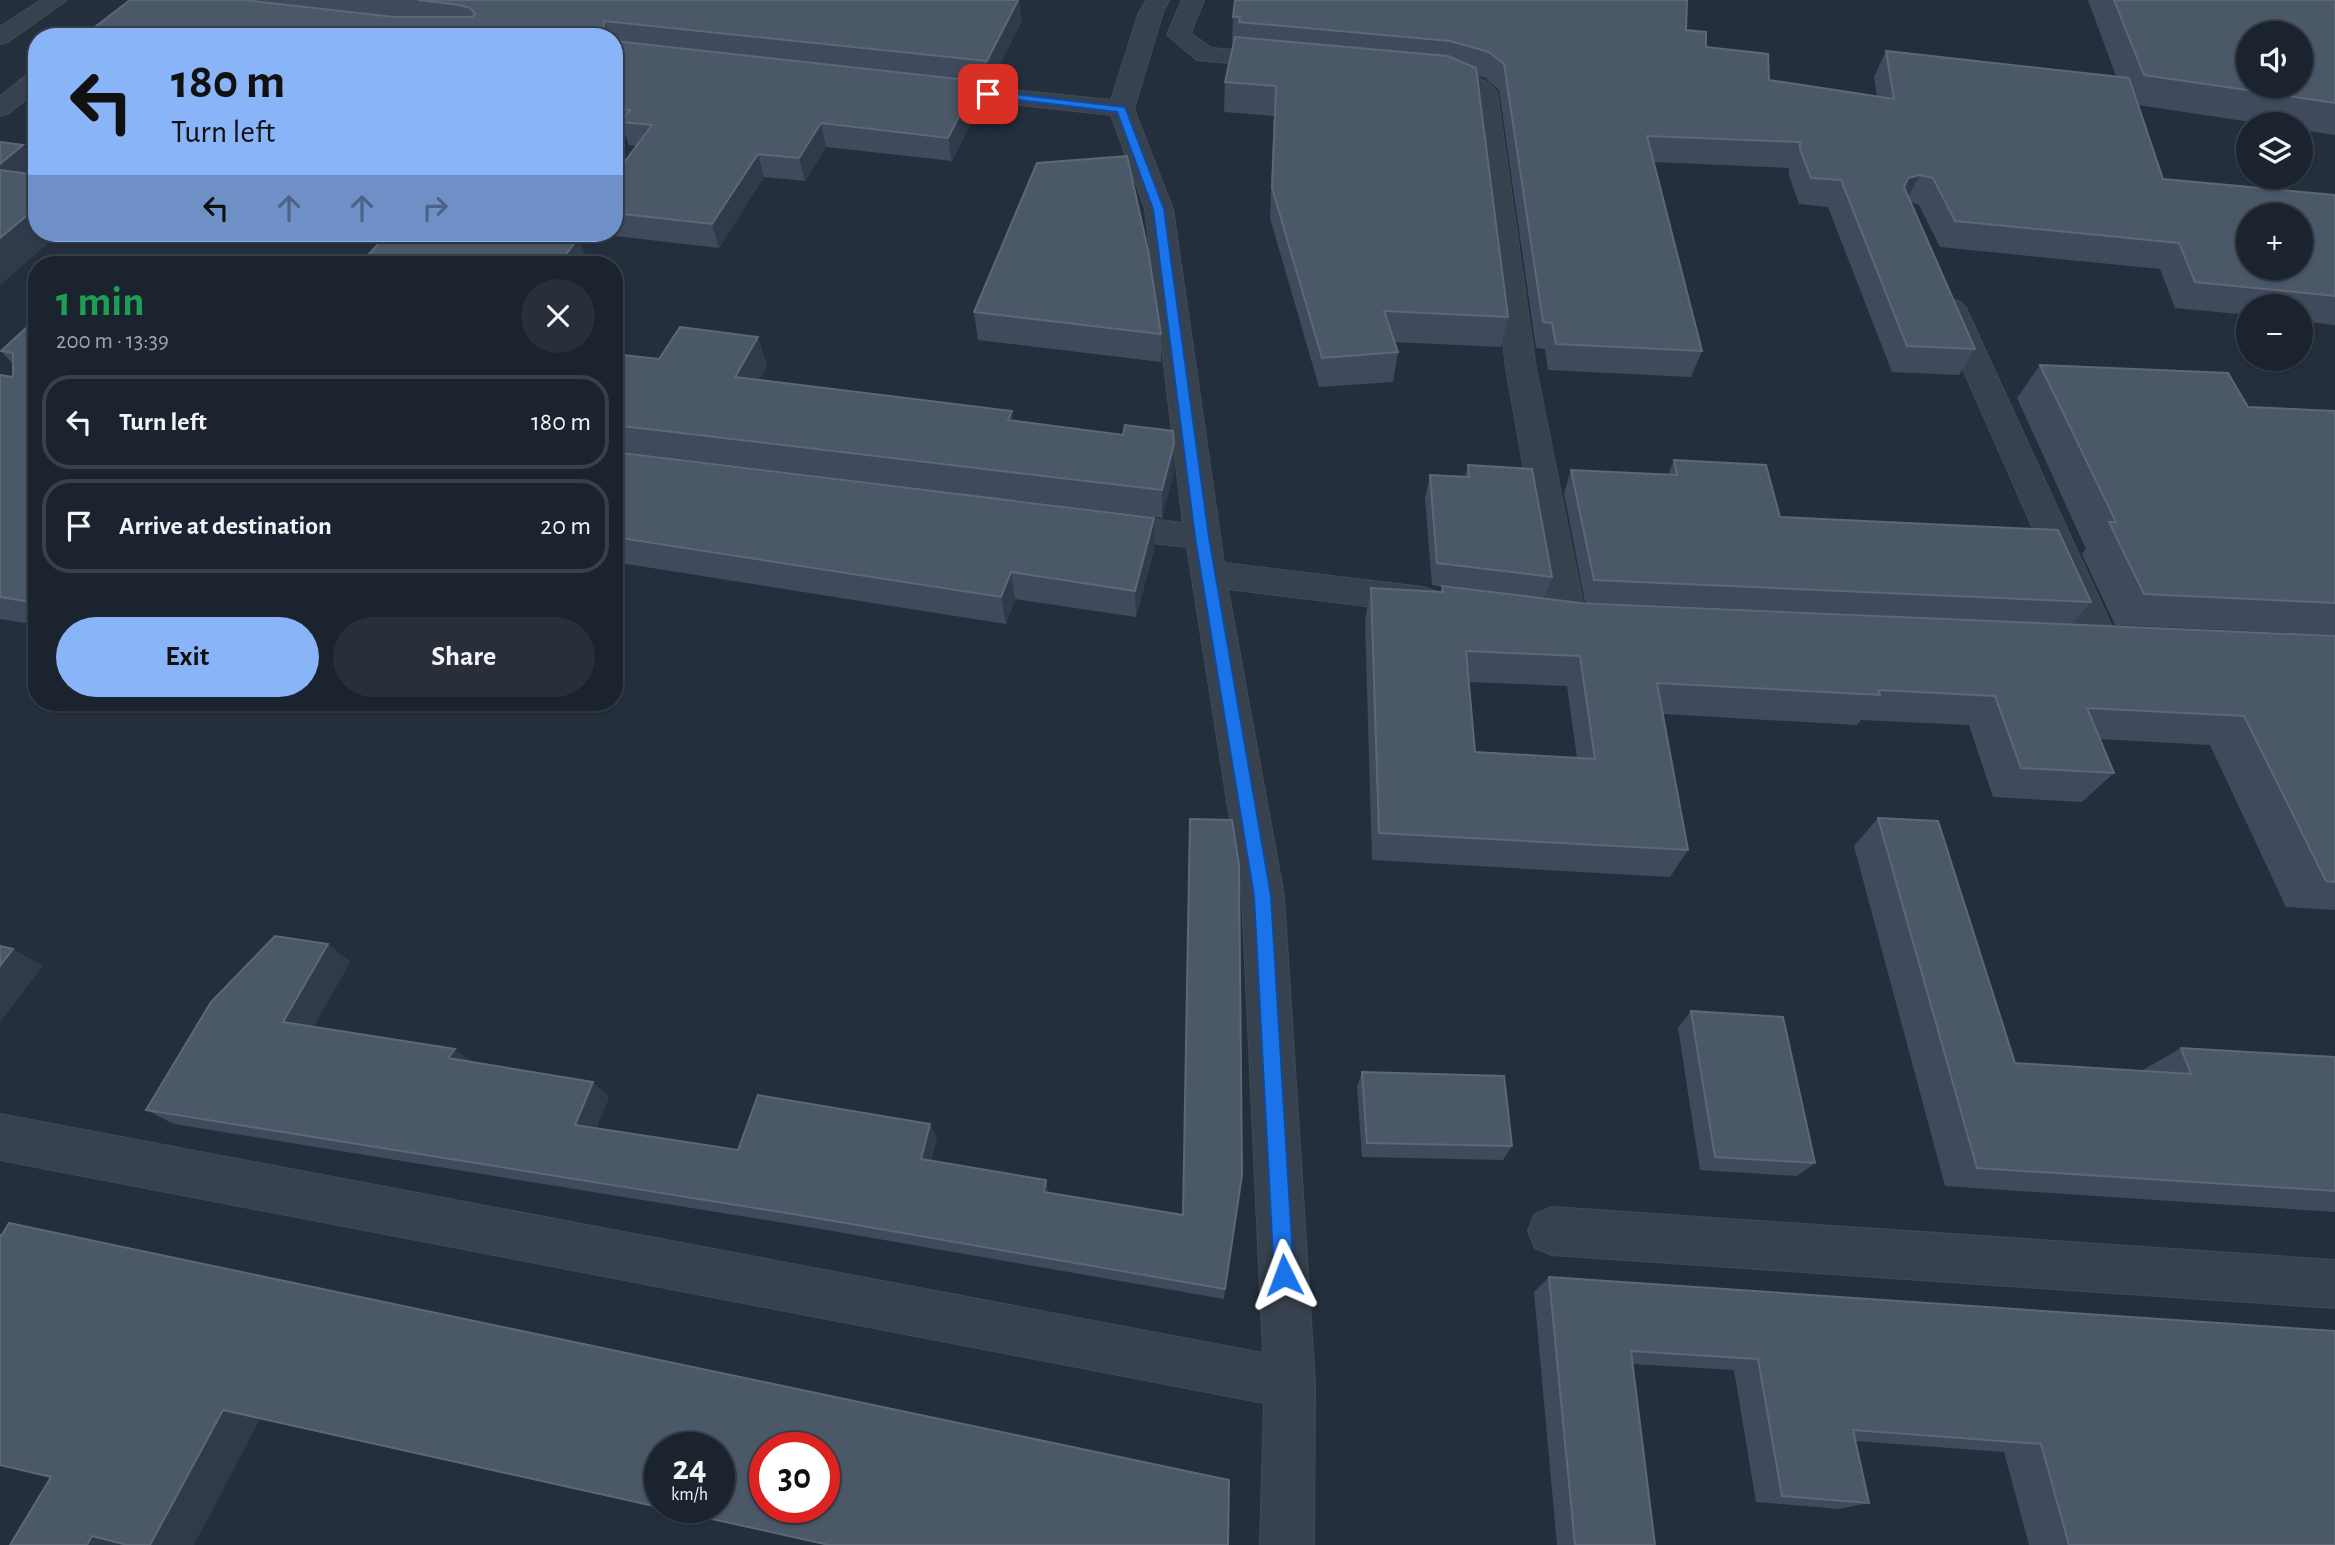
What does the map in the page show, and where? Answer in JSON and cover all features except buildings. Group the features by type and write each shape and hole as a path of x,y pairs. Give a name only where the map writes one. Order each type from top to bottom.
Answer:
{"street":[{"path":"0,37 56,0"},
{"path":"1158,0 1151,12 1121,109 1159,209 1202,537 1263,896 1290,1383 1287,1545"},
{"path":"1193,0 1179,35 1205,55 1311,64"},
{"path":"1405,72 1445,75 1474,85 1485,92 1521,369 1568,617"},
{"path":"902,85 1121,109"},
{"path":"0,108 28,86"},
{"path":"1942,288 2115,642 2060,640"},
{"path":"1079,522 1202,537"},
{"path":"1210,574 1458,604"},
{"path":"0,1137 1290,1383"},
{"path":"1552,1231 2335,1284"}],"route":[{"path":"988,94 1121,109 1159,209 1202,537 1263,896 1284,1275"}]}
